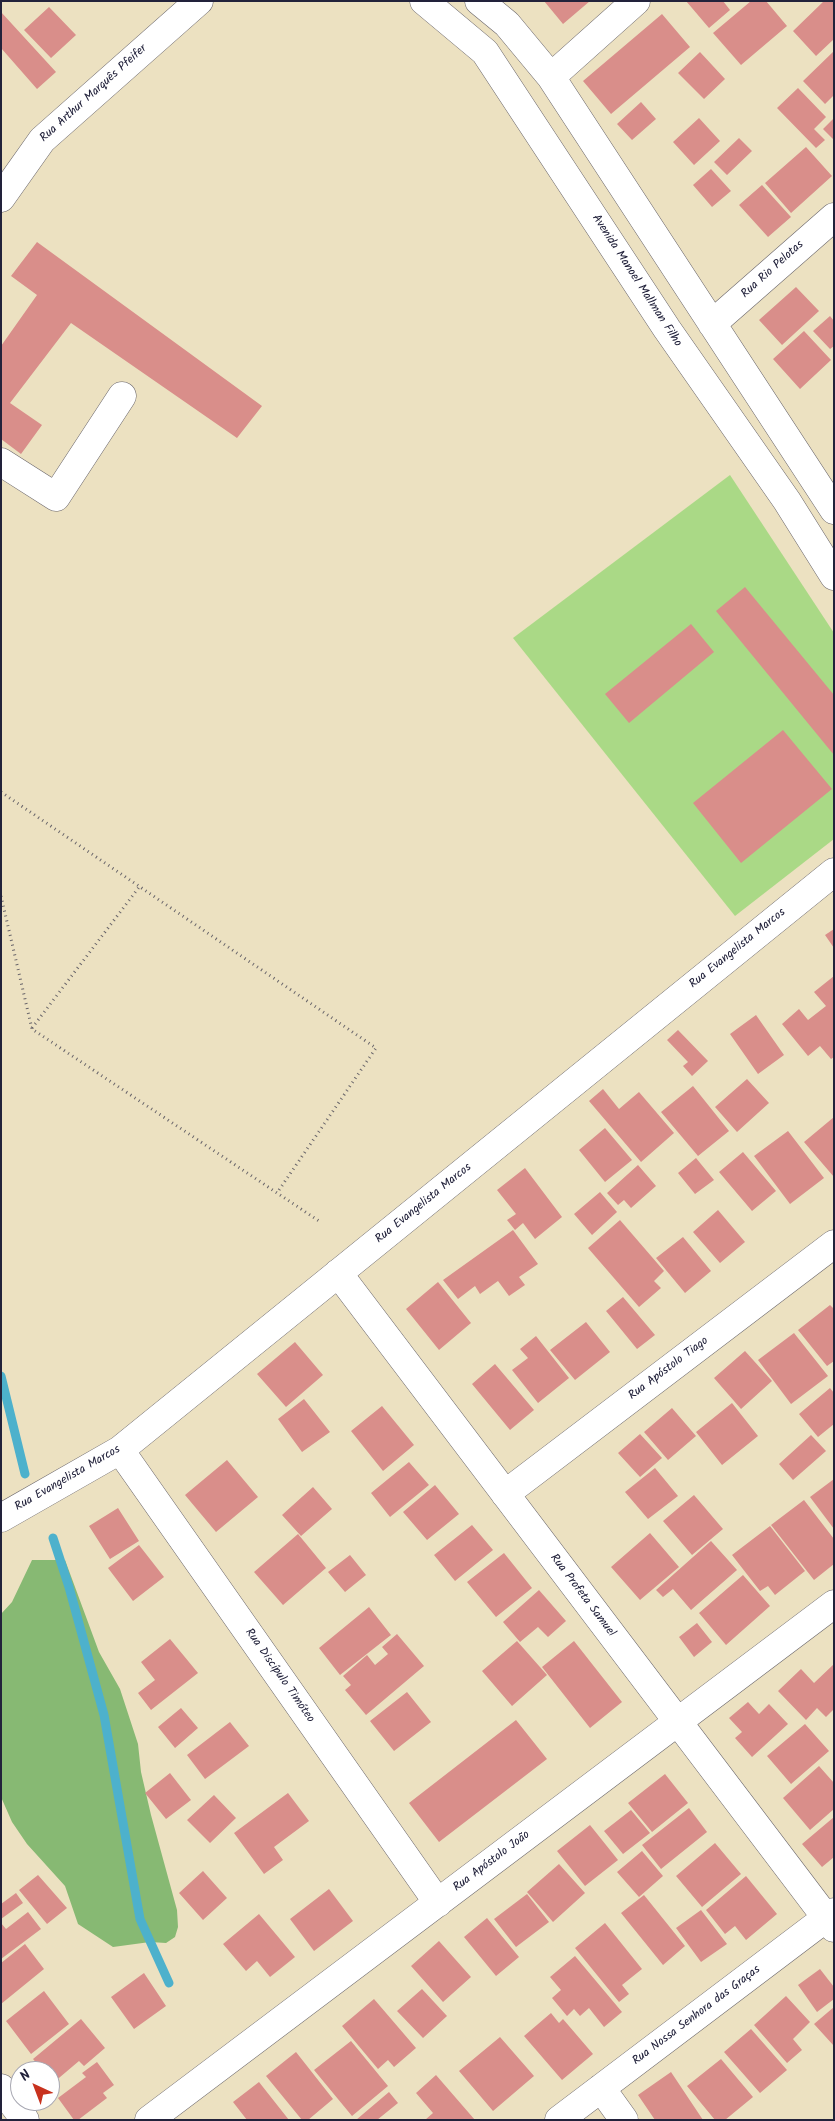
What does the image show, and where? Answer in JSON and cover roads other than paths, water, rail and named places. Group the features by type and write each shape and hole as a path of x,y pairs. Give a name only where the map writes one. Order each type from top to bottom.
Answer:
{"street":[{"name":"Rua Arthur Marquês Pfeifer","path":"1,198 42,140 199,1"},
{"name":"Avenida Manoel Mallman Filho","path":"424,1 485,52 667,329 787,502 834,576"},
{"path":"479,1 508,24 551,76 834,510"},
{"path":"551,76 636,1"},
{"name":"Rua Rio Pelotas","path":"712,324 834,216"},
{"path":"1,462 56,497 122,396"},
{"name":"Rua Evangelista Marcos","path":"1,1518 120,1450 834,872"},
{"name":"Rua Apóstolo Tiago","path":"505,1494 834,1244"},
{"name":"Rua Profeta Samuel","path":"338,1273 677,1722 831,1919"},
{"name":"Rua Discípulo Timóteo","path":"120,1450 438,1903"},
{"name":"Rua Apóstolo João","path":"149,2120 834,1604"},
{"name":"Rua Nossa Senhora das Graças","path":"559,2120 831,1919"},
{"path":"1,2088 25,2120"},
{"path":"601,2088 624,2120"}],"waterway":[{"path":"1,1376 25,1474"},
{"path":"53,1538 69,1587 104,1715 140,1919 169,1983"}]}
